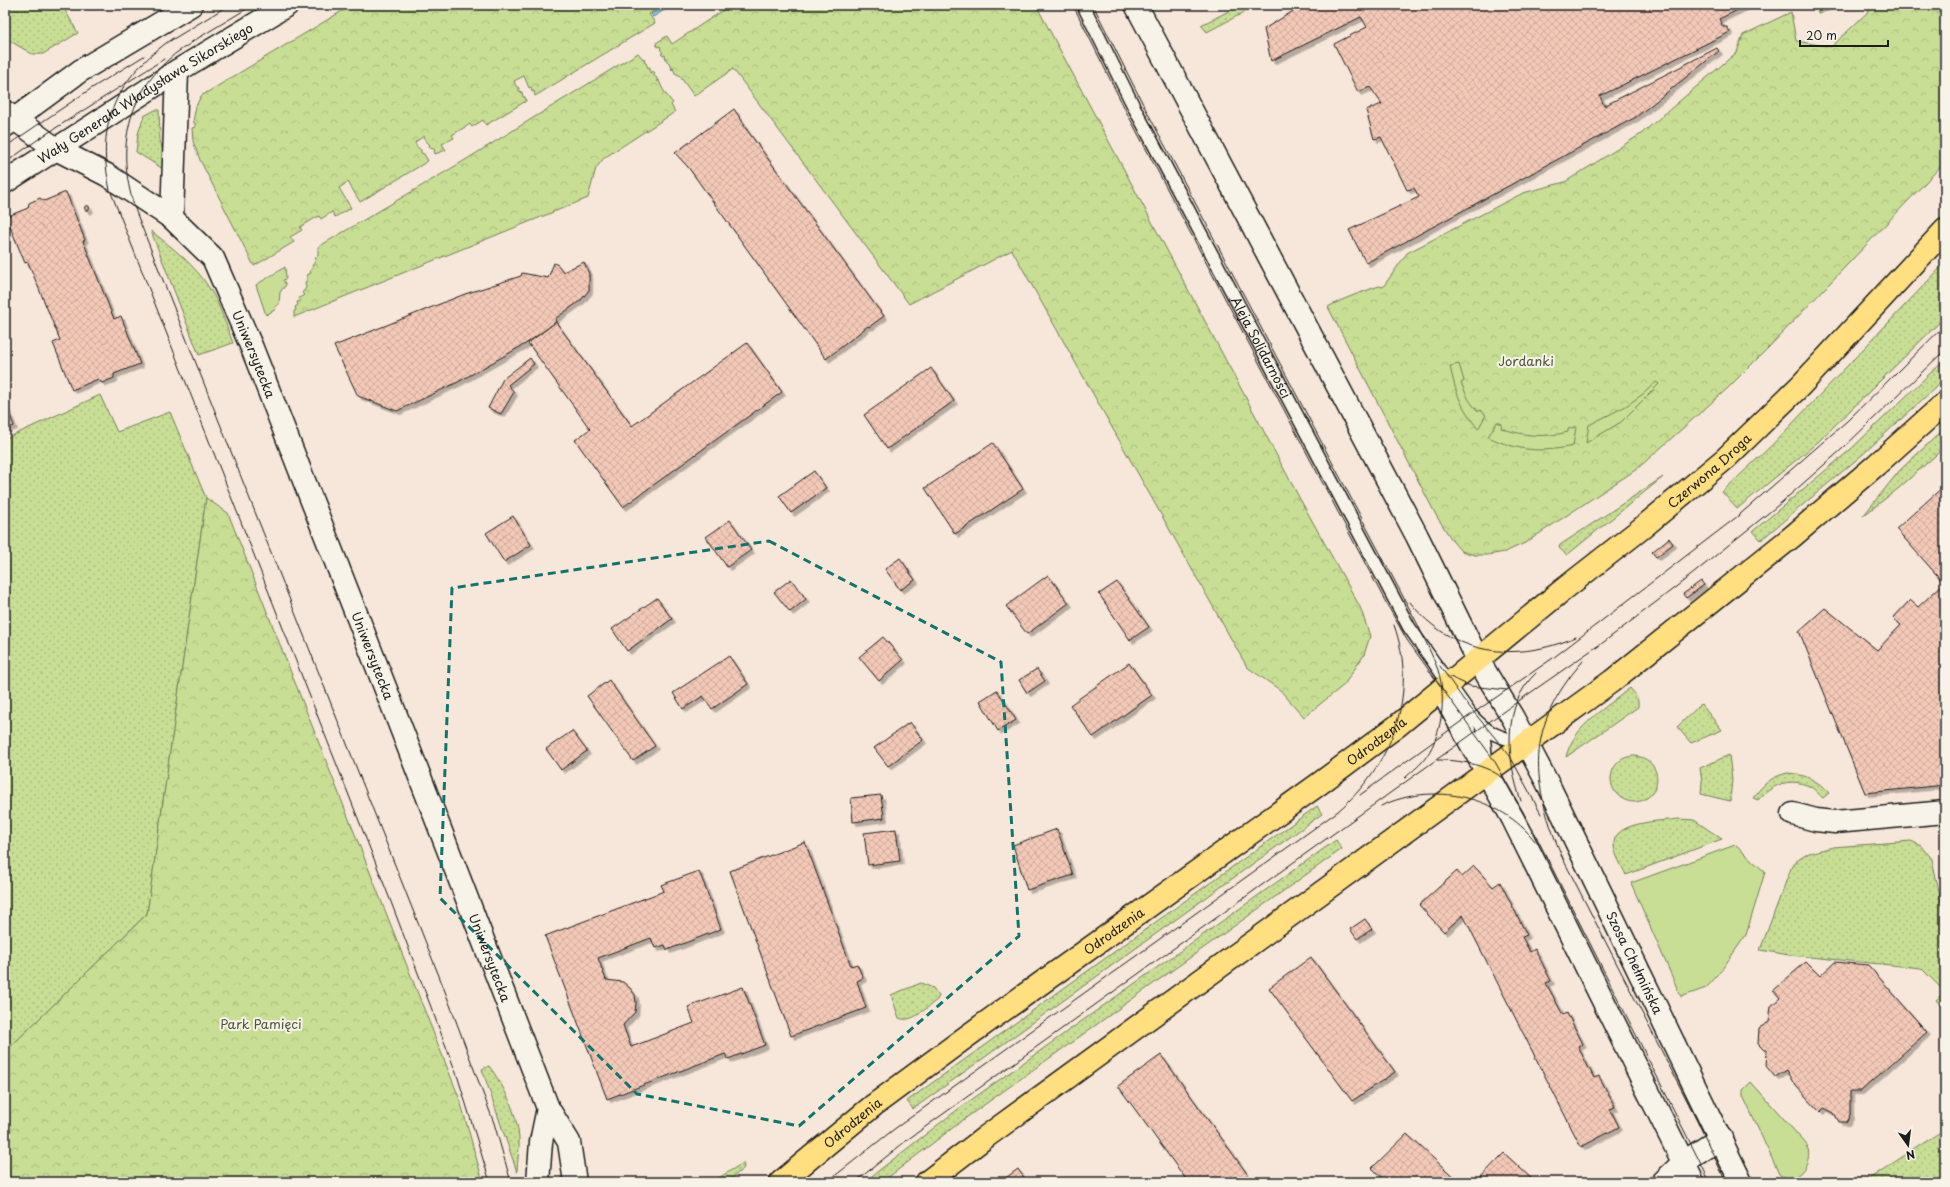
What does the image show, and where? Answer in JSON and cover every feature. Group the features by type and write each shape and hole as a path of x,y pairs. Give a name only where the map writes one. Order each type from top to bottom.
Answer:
{"main road":[{"name":"Czerwona Droga","path":"1445,687 1726,458 1801,385 1945,230"},
{"path":"927,1182 994,1131 1612,682 1765,559 1866,474 1945,403"},
{"name":"Odrodzenia","path":"781,1182 874,1105 1319,784 1445,687"}],"street":[{"path":"8,119 80,71 191,5"},
{"name":"Wały Generała Władysława Sikorskiego","path":"5,182 177,71 287,5"},
{"path":"1136,5 1413,529 1478,660"},
{"path":"172,218 177,71"},
{"name":"Uniwersytecka","path":"8,119 56,149 106,175 172,218 213,258 243,327 397,717 548,1108 569,1142 575,1182"},
{"name":"Szosa Chełmińska","path":"1478,660 1526,744 1615,920 1741,1182"},
{"path":"1445,687 1487,773 1513,819 1693,1182"},
{"path":"1793,814 1816,820 1835,822 1945,812"},
{"path":"538,1182 541,1142 548,1108"},
{"path":"1663,1182 1684,1162 1721,1138"}],"lane":[{"name":"Aleja Solidarności","path":"1083,5 1135,109 1409,628 1445,687"},
{"path":"1445,687 1483,728 1492,734 1526,744"},
{"path":"1483,728 1487,773"}],"highlighted area":[{"path":"769,541 1001,662 1019,936 799,1126 637,1094 440,898 452,588"}],"green space":[{"path":"14,5 62,5 78,33 43,54 32,54 5,38 5,11"},
{"path":"352,5 664,5 649,14 655,23 535,96 534,91 532,92 531,87 529,88 524,76 514,81 516,86 519,88 519,91 522,92 523,97 525,97 526,101 486,125 483,120 472,127 470,124 452,135 454,138 442,144 446,150 435,154 434,149 430,148 430,145 424,136 415,142 417,147 421,150 421,153 424,154 428,161 360,202 348,182 339,188 351,208 335,217 332,212 321,219 319,216 300,227 302,230 290,237 294,242 254,266 200,160 193,141 192,128 195,127 195,123 193,122 196,106 201,96"},
{"path":"731,5 1036,5 1300,499 1360,607 1370,636 1364,655 1344,685 1304,717 1280,690 1247,667 1012,250 909,304 733,69 694,96 679,75 675,73 673,68 672,70 672,66 666,60 665,55 663,56 661,54 663,53 660,49 661,48 660,46 657,47 656,43 667,36 672,44"},
{"path":"1241,5 1258,5 1207,32 1201,25"},
{"path":"1817,5 1855,5 1818,13"},
{"name":"Jordanki","path":"1875,5 1945,5 1945,162 1728,388 1637,469 1525,543 1505,552 1488,555 1475,555 1461,551 1437,517 1328,307 1379,286 1383,287 1407,253 1523,193 1565,182 1641,134 1737,52 1743,35 1791,12 1796,41 1831,47 1872,8 1876,8"},
{"path":"638,53 643,59 644,58 644,62 648,68 650,67 650,73 653,71 655,73 653,75 657,78 657,82 659,80 664,92 673,103 671,105 675,112 604,158 596,168 588,198 294,317 294,311 296,310 295,307 298,305 297,302 300,301 299,298 304,295 302,293 306,288 305,282 307,281 307,275 311,273 310,270 313,268 312,266 316,260 315,257 318,256 318,247 462,162"},
{"path":"155,110 159,110 160,140 166,164 163,169 136,152 138,134 144,116"},
{"path":"151,231 183,257 204,280 223,315 233,343 199,355"},
{"path":"1945,263 1945,317 1818,442 1737,509 1722,492 1773,444"},
{"path":"285,267 286,279 283,280 286,285 280,292 279,304 275,307 276,309 266,315 256,285"},
{"path":"1945,359 1945,376 1935,388 1862,455 1761,540 1753,531 1850,450"},
{"path":"1459,364 1464,381 1461,383 1469,400 1478,412 1480,410 1486,415 1478,429 1463,406 1454,384 1450,366"},
{"path":"1656,382 1659,384 1621,422 1586,443 1589,425 1626,406 1643,394"},
{"path":"100,395 117,432 170,412 206,498 147,914 5,1052 5,439"},
{"path":"1497,422 1502,424 1501,428 1517,433 1534,435 1559,434 1568,432 1568,429 1576,427 1573,446 1550,450 1540,450 1520,448 1499,442 1488,437"},
{"path":"1945,428 1945,447 1899,488 1863,516 1900,470"},
{"path":"1663,477 1567,555 1559,548 1560,545"},
{"name":"Park Pamięci","path":"206,498 228,513 460,1100 483,1182 5,1182 5,1052 147,914"},
{"path":"1630,688 1635,694 1638,707 1566,757 1570,746 1583,727 1601,710"},
{"path":"1701,704 1722,730 1691,743 1677,727"},
{"path":"1729,755 1732,779 1730,801 1701,794 1702,781 1700,768"},
{"path":"1639,756 1643,757 1653,766 1656,770 1656,788 1647,798 1639,802 1629,802 1621,798 1612,788 1611,774 1615,766 1625,757"},
{"path":"1787,773 1810,778 1825,788 1829,793 1823,798 1813,788 1794,782 1781,784 1769,790 1758,800 1753,798 1767,782"},
{"path":"1317,806 1322,814 913,1109 907,1101"},
{"path":"1679,819 1694,820 1722,839 1626,875 1617,857 1614,846 1615,838 1620,832 1639,824"},
{"path":"1336,840 1342,849 963,1120 882,1182 864,1182 957,1110"},
{"path":"1911,841 1922,846 1932,859 1945,920 1945,992 1921,968 1789,955 1760,950 1793,863 1809,853 1833,847"},
{"path":"1735,845 1765,872 1746,935 1718,975 1706,988 1681,997 1631,883"},
{"path":"921,983 933,988 939,996 937,1000 914,1017 909,1019 899,1018 891,995"},
{"path":"1945,992 1945,1010 1936,1000"},
{"path":"489,1066 505,1091 516,1119 519,1142 517,1172 482,1069"},
{"path":"1751,1082 1807,1145 1808,1156 1805,1167 1801,1172 1792,1178 1786,1179 1779,1174 1743,1096 1743,1090"},
{"path":"1945,1129 1945,1182 1864,1182"},
{"path":"743,1163 744,1168 727,1182 712,1182"}],"water":[{"path":"666,5 673,5 653,17 651,14"}],"building":[{"path":"1303,5 1748,5 1719,19 1723,27 1727,27 1730,32 1600,96 1604,106 1717,48 1719,51 1636,117 1366,263 1349,230 1419,197 1414,188 1407,190 1381,137 1374,139 1366,110 1382,104 1370,87 1358,92 1334,44 1367,27 1361,17 1271,61 1264,29"},
{"path":"734,109 744,126 884,316 869,327 868,326 826,359 688,167 675,153"},
{"path":"66,192 85,240 83,241 114,319 121,316 140,364 114,374 114,378 102,383 98,379 72,390 53,343 60,340 28,262 25,263 6,217 28,208 29,203 40,198 44,201"},
{"path":"85,206 89,206 89,210 85,210"},
{"path":"584,262 589,274 589,290 581,300 555,319 556,322 527,343 458,382 397,411 358,396 334,346 465,294 521,276 522,273 548,278 554,263 558,265 563,272"},
{"path":"556,322 632,426 747,343 782,392 623,507 575,440 590,429 528,343"},
{"path":"530,358 534,364 508,385 514,392 501,414 488,408 503,379"},
{"path":"931,368 954,401 887,449 864,415"},
{"path":"5,403 14,426 5,429"},
{"path":"993,443 1023,489 955,534 925,488"},
{"path":"814,471 826,488 791,513 779,496"},
{"path":"1945,485 1945,785 1865,793 1799,631 1825,608 1877,650 1901,625 1893,618 1910,600 1918,607 1944,583 1896,529"},
{"path":"513,516 531,545 504,562 486,533"},
{"path":"730,520 751,550 727,567 706,537"},
{"path":"1669,538 1673,544 1656,557 1652,552"},
{"path":"900,558 915,580 900,590 885,569"},
{"path":"1048,575 1069,603 1027,634 1006,606"},
{"path":"791,579 806,599 790,612 774,592"},
{"path":"1701,581 1704,585 1686,598 1683,594"},
{"path":"1117,582 1149,627 1130,640 1099,594"},
{"path":"657,598 672,619 627,651 612,629"},
{"path":"883,637 903,660 879,681 859,657"},
{"path":"729,656 748,684 712,709 703,696 683,709 673,693"},
{"path":"1129,663 1152,695 1093,737 1070,705"},
{"path":"1037,669 1045,681 1027,693 1019,680"},
{"path":"609,680 655,746 633,761 587,696"},
{"path":"997,690 1016,720 998,731 980,701"},
{"path":"910,722 923,740 888,766 874,748"},
{"path":"572,731 587,751 561,770 546,749"},
{"path":"881,795 884,818 853,822 851,798"},
{"path":"896,829 900,861 868,865 864,833"},
{"path":"1057,829 1073,875 1027,890 1013,845"},
{"path":"805,842 851,966 857,964 863,978 857,981 866,1008 791,1036 730,871"},
{"path":"1474,866 1493,887 1500,882 1527,935 1522,937 1530,952 1535,949 1551,981 1546,983 1563,1015 1567,1013 1583,1044 1578,1047 1594,1078 1599,1076 1615,1107 1610,1109 1619,1127 1581,1147 1463,915 1444,932 1419,905 1457,871 1462,877"},
{"path":"699,871 721,929 667,950 665,945 655,948 651,938 598,958 606,980 623,982 635,995 635,1012 623,1025 631,1047 694,1023 688,1007 743,987 765,1045 728,1059 725,1054 607,1099 545,936 664,891 661,885"},
{"path":"1365,919 1372,929 1357,939 1350,929"},
{"path":"1311,957 1395,1072 1352,1101 1269,988"},
{"path":"1806,962 1820,976 1835,962 1868,965 1927,1032 1861,1091 1850,1091 1850,1115 1846,1122 1839,1122 1834,1113 1824,1108 1820,1112 1796,1086 1787,1070 1775,1077 1766,1066 1767,1050 1764,1050 1758,1044 1759,1028 1769,1022 1771,1006 1780,998 1773,990"},
{"path":"1161,1055 1248,1175 1238,1182 1188,1182 1118,1086"},
{"path":"1407,1134 1459,1182 1387,1182 1372,1168"},
{"path":"1504,1153 1535,1182 1476,1182"},
{"path":"1018,1169 1027,1182 1000,1182"}],"tram line":[{"path":"170,41 229,5"},
{"path":"190,43 253,5"},
{"path":"1073,5 1127,113 1384,599 1407,640 1494,760 1537,837"},
{"path":"1093,5 1143,104 1417,623 1436,664 1441,681 1442,693 1441,718 1438,730 1435,741 1429,752 1421,763 1405,778"},
{"path":"173,38 137,69 125,85 115,103 109,122 106,143 106,165 110,190 391,902 458,1078 490,1182"},
{"path":"194,41 172,56 153,76 141,94 133,113 128,132 126,153 127,174 131,195 138,217 443,986 494,1123 511,1182"},
{"path":"5,147 92,88 144,56"},
{"path":"5,163 40,138 164,59"},
{"path":"1360,795 1459,723 1553,658 1738,516 1847,421 1945,325"},
{"path":"1596,648 1694,573 1782,502 1841,450 1945,350"},
{"path":"1410,602 1427,620 1445,634 1465,644 1486,650 1508,652 1531,650 1553,645 1576,637"},
{"path":"827,1182 893,1130 1337,812 1373,773 1386,751 1396,727 1401,703 1403,677 1401,651 1394,625"},
{"path":"855,1182 907,1140 1507,709 1599,645"},
{"path":"1564,861 1544,806 1540,781 1539,756 1542,733 1550,709 1564,686 1583,661"},
{"path":"1440,666 1463,699 1510,756 1541,814"},
{"path":"1521,801 1516,785 1510,751 1510,734 1512,717 1517,701 1525,686 1536,673"},
{"path":"1448,676 1470,686 1507,690"},
{"path":"1437,760 1454,761 1480,766 1503,778"},
{"path":"1381,806 1401,798 1422,795 1443,794 1464,797 1485,804 1503,813 1520,826 1535,841"},
{"path":"1534,832 1710,1182"},
{"path":"1561,855 1697,1120 1726,1182"}]}
